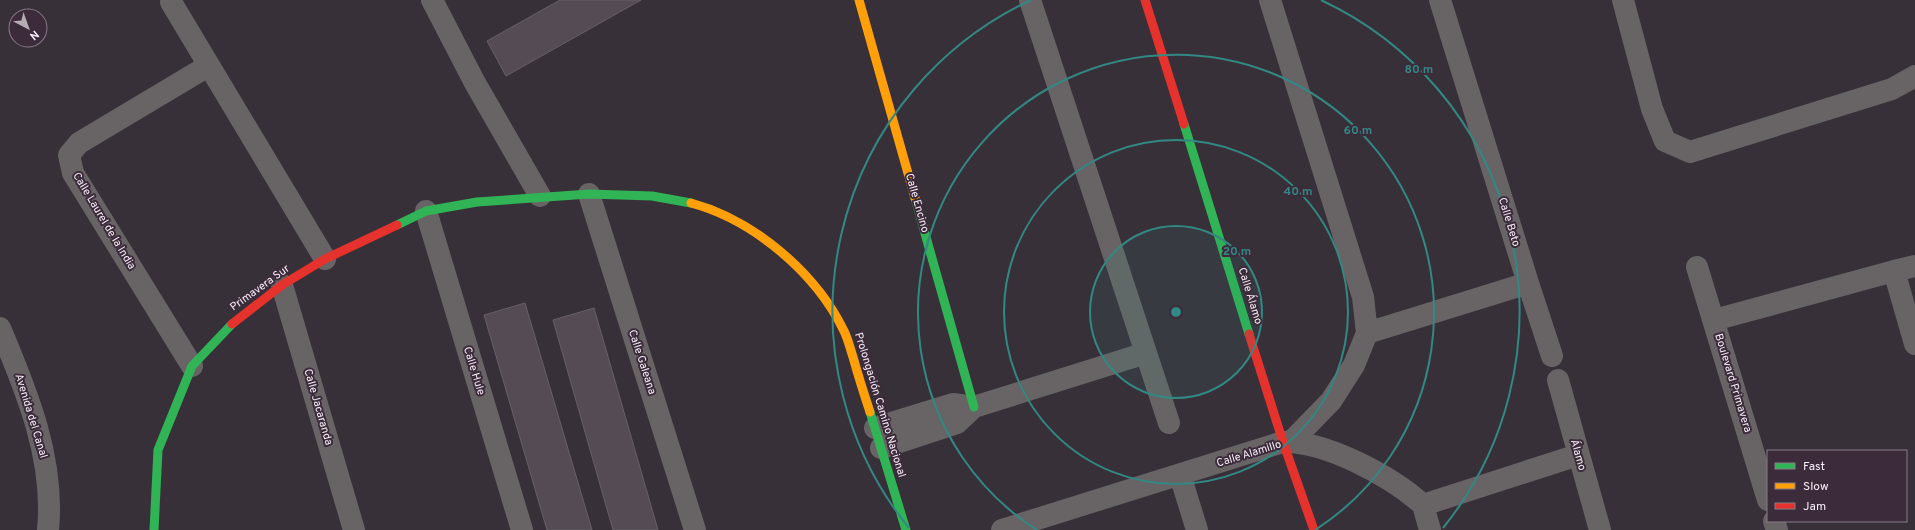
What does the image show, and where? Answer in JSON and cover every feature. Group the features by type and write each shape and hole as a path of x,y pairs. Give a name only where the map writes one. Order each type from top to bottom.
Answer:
{"street":[{"path":"432,0 475,82 540,196"},
{"name":"Calle Encino","path":"860,0 974,407"},
{"path":"1030,0 1169,424"},
{"name":"Calle Álamo","path":"1145,0 1314,530"},
{"path":"1270,0 1363,297 1367,333 1354,365 1331,401 1287,442"},
{"name":"Calle Beto","path":"1440,0 1552,356"},
{"path":"1623,0 1652,109 1665,141 1690,152 1892,89 1915,76"},
{"path":"171,2 325,259"},
{"name":"Calle Laurel de la India","path":"192,366 73,173 68,155 80,143 208,66"},
{"name":"Prolongación Camino Nacional","path":"540,196 589,194 652,196 677,199 727,215 749,228 792,261 830,305 845,332 906,530"},
{"name":"Calle Galeana","path":"589,194 695,530"},
{"name":"Primavera Sur","path":"154,530 158,450 192,366 227,328 282,285 325,259 426,212 477,202 540,196"},
{"name":"Calle Hule","path":"426,212 522,530"},
{"path":"1714,320 1915,266"},
{"name":"Boulevard Primavera","path":"1697,267 1767,497"},
{"path":"1894,271 1915,344"},
{"path":"1367,333 1528,283"},
{"name":"Calle Jacaranda","path":"282,285 354,530"},
{"name":"Avenida del Canal","path":"0,328 20,375 44,453 49,494 48,530"},
{"path":"878,438 956,424 974,407 1146,353"},
{"name":"Álamo","path":"1558,380 1600,530"},
{"name":"Calle Alamillo","path":"1002,530 1287,442 1344,457 1372,470 1409,492 1423,505"},
{"path":"1430,530 1423,505 1578,455"},
{"path":"1180,475 1197,530"}],"building":[{"path":"560,0 641,0 506,76 487,41"},
{"path":"525,303 592,530 547,530 484,315"},
{"path":"594,308 658,530 613,530 553,320"}],"traffic: fast":[{"path":"1184,124 1249,334"},
{"path":"397,225 426,211 477,202 589,194 652,196 691,203"},
{"path":"915,198 974,407"},
{"path":"154,530 158,450 192,366 232,324"},
{"path":"870,412 906,530"}],"traffic: slow":[{"path":"859,0 915,198"},
{"path":"691,203 715,211 738,222 760,236 800,269 832,310 845,334 870,412"}],"traffic: jam":[{"path":"1145,0 1184,124"},
{"path":"232,324 282,285 325,259 397,225"},
{"path":"1249,334 1283,442 1314,530"}]}
